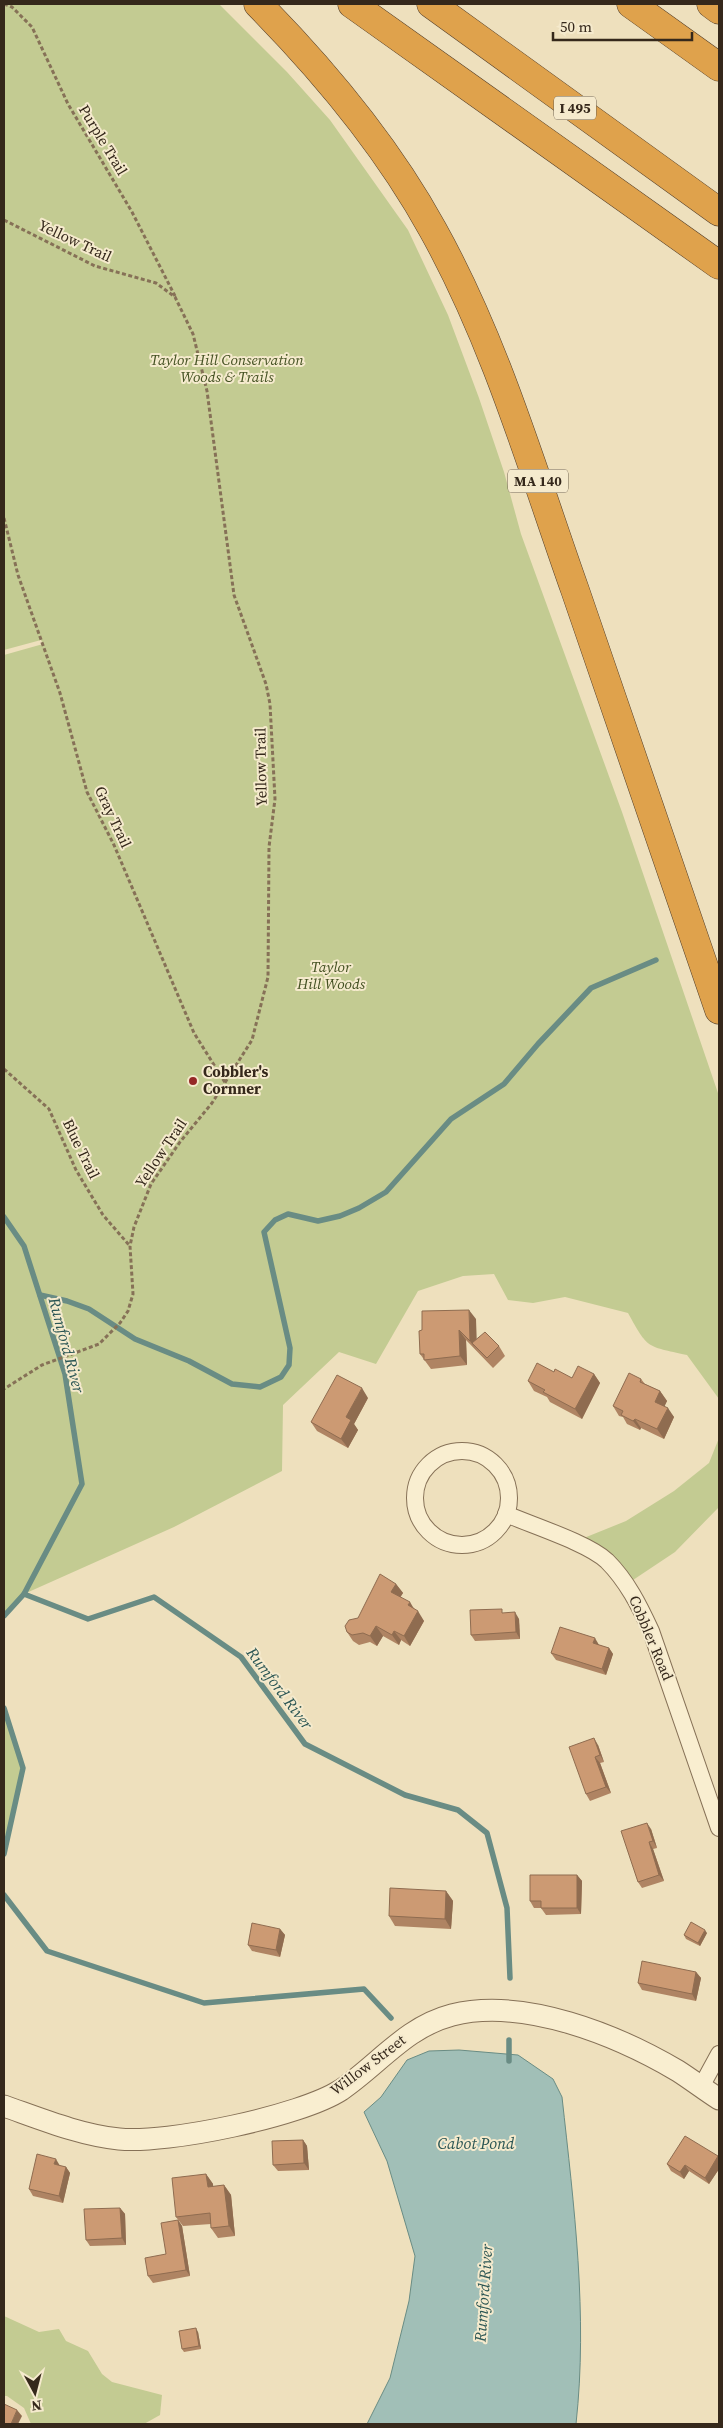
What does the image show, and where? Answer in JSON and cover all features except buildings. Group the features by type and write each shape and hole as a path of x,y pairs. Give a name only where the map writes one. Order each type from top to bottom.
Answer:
{"highway":[{"name":"MA 140","path":"258,4 333,84 404,181 433,229 458,278 488,346 528,452 719,1010"},
{"path":"352,4 719,265"},
{"name":"I 495","path":"431,4 719,212"},
{"path":"631,4 719,67"},
{"path":"711,4 719,10"}],"street":[{"path":"466,1451 484,1456 493,1462 504,1477 509,1495 506,1514 496,1530 480,1541 462,1545 444,1541 428,1530 418,1515 414,1496 419,1478 430,1463 447,1453 466,1451"},
{"name":"Cobbler Road","path":"506,1514 574,1542 605,1559 627,1584 638,1601 651,1632 719,1828"},
{"name":"Willow Street","path":"4,2106 91,2134 120,2139 146,2140 207,2130 260,2119 314,2103 339,2091 415,2030 453,2015 473,2012 534,2016 590,2030 678,2071 719,2100"},
{"path":"701,2087 719,2054"}],"path":[{"name":"Purple Trail","path":"4,4 12,7 32,27 68,104 132,212 175,296"},
{"name":"Yellow Trail","path":"4,220 95,266 156,283 175,296 193,334 207,391 234,595 266,684 270,704 275,799 269,847 268,977 252,1040 226,1084 180,1142 151,1184 134,1227 130,1246 133,1294 128,1311 120,1323 99,1344 42,1365 4,1389"},
{"name":"Gray Trail","path":"4,518 18,575 60,693 87,792 114,844 194,1033 226,1084"},
{"name":"Blue Trail","path":"4,1069 49,1109 76,1170 103,1215 130,1246"}],"green space":[{"name":"Taylor Hill Woods","path":"4,4 219,4 287,72 330,120 408,230 448,315 479,398 504,472 521,534 622,812 719,1096 719,1399 687,1355 663,1350 650,1344 640,1333 628,1313 565,1297 533,1303 508,1300 494,1274 463,1276 418,1291 376,1364 339,1352 283,1405 282,1471 174,1527 24,1594 4,1616 4,655 43,644 41,640 4,650"},
{"path":"719,1438 719,1507 675,1552 627,1584 574,1542 626,1521 674,1491 709,1463"},
{"path":"4,1708 23,1768 4,1854"},
{"path":"4,2316 39,2332 59,2329 66,2341 88,2351 102,2374 112,2382 162,2395 160,2415 144,2424 31,2424 24,2408 7,2396 4,2396"}],"water":[{"name":"Cabot Pond","path":"459,2050 518,2055 553,2079 562,2097 575,2220 580,2301 581,2342 576,2424 367,2424 390,2378 409,2301 415,2256 387,2161 364,2112 381,2097 407,2060 429,2051"}],"waterway":[{"path":"40,1295 67,1301 89,1309 135,1339 189,1361 232,1384 260,1387 281,1377 289,1365 290,1348 264,1232 275,1220 288,1214 318,1221 340,1216 359,1208 386,1192 451,1119 504,1084 538,1044 591,988 656,960"},
{"name":"Rumford River","path":"4,1217 24,1246 65,1374 82,1484 24,1594 4,1616"},
{"name":"Rumford River","path":"24,1594 88,1619 154,1597 241,1657 305,1744 405,1795 458,1810 487,1833 507,1908 510,1978"},
{"name":"Rumford River","path":"4,1708 23,1768 4,1854"},
{"name":"Rumford River","path":"4,1895 47,1951 204,2003 364,1989 391,2018"},
{"name":"Rumford River","path":"509,2040 509,2061"}],"place":[{"name":"Cobbler's Cornner","path":"193,1081"}],"park label":[{"name":"Taylor Hill Conservation Woods & Trails","path":"227,368"}]}
